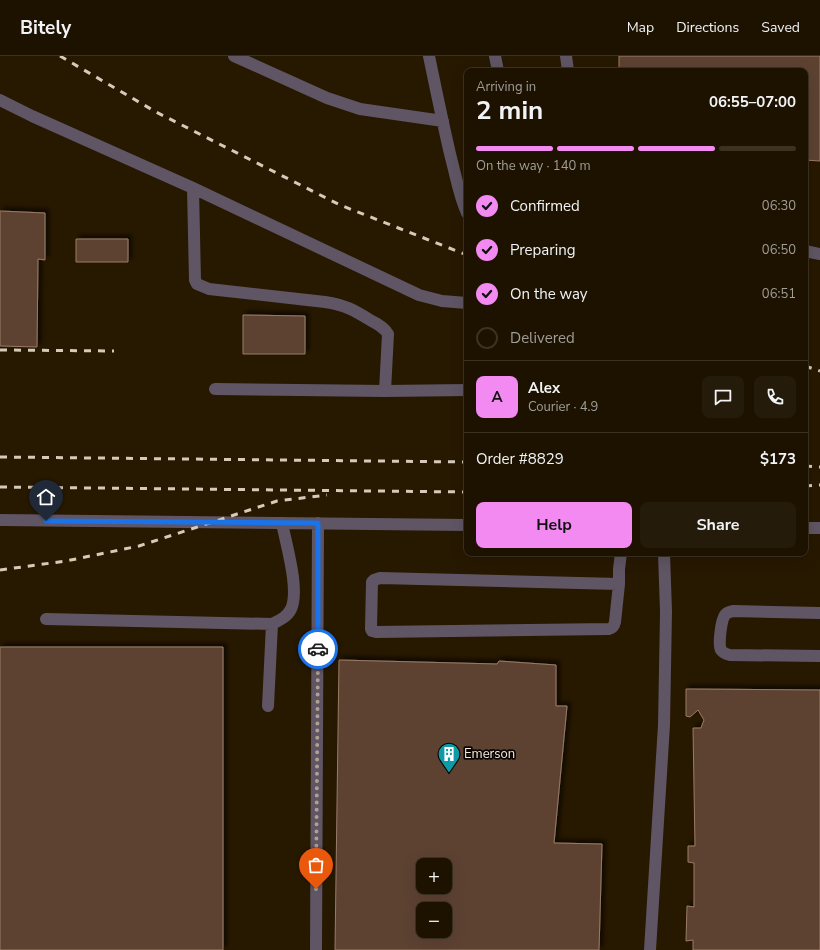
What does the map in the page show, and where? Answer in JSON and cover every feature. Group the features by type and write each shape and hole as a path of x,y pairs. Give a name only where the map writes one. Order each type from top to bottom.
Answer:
{"street":[{"path":"234,56 327,98 360,109 443,121"},
{"path":"429,56 464,206"},
{"path":"495,56 497,68"},
{"path":"566,56 568,68"},
{"path":"0,100 32,116 193,188 419,295 442,301 464,303"},
{"path":"193,188 195,280 197,284 209,290 326,302 339,304 353,309 381,326 388,334 385,391"},
{"path":"808,252 820,254"},
{"path":"215,389 385,391 464,390"},
{"path":"0,520 464,524"},
{"path":"46,619 272,624 282,620 291,610 294,601 293,576 282,523"},
{"path":"316,950 318,523"},
{"path":"808,528 820,528"},
{"path":"619,584 380,578 372,582 371,629 372,631 376,632 611,629 615,622 619,584 621,556"},
{"path":"650,950 664,725 666,612 664,556"},
{"path":"820,613 728,612 722,621 720,643 720,648 722,651 730,655 820,656"},
{"path":"268,706 272,624"}],"building":[{"path":"619,56 820,56 820,161 808,160 808,68 619,68"},
{"path":"0,211 45,213 45,260 38,259 37,347 0,346"},
{"path":"76,239 128,239 128,262 76,262"},
{"path":"243,315 305,316 305,354 243,354"},
{"path":"0,647 223,647 223,950 0,950"},
{"name":"Emerson","path":"339,660 497,664 499,661 556,665 556,706 567,706 554,843 602,844 599,950 335,950"},
{"path":"686,689 820,690 820,950 693,950 693,940 686,941 687,906 694,907 694,863 688,862 688,846 695,846 693,728 701,728 704,720 698,710 690,717 686,716"}],"railway":[{"path":"60,56 156,112 340,205 464,254"},
{"path":"0,350 114,351"},
{"path":"808,367 820,371"},
{"path":"0,457 464,462"},
{"path":"808,466 820,467"},
{"path":"808,486 820,485"},
{"path":"0,487 464,492"},
{"path":"0,570 66,561 139,546 277,501 327,495"}],"way so far":[{"path":"316,889 318,649"}],"place":[{"name":"Emerson","path":"449,774"}],"route":[{"path":"46,521 318,523 318,649"}]}
